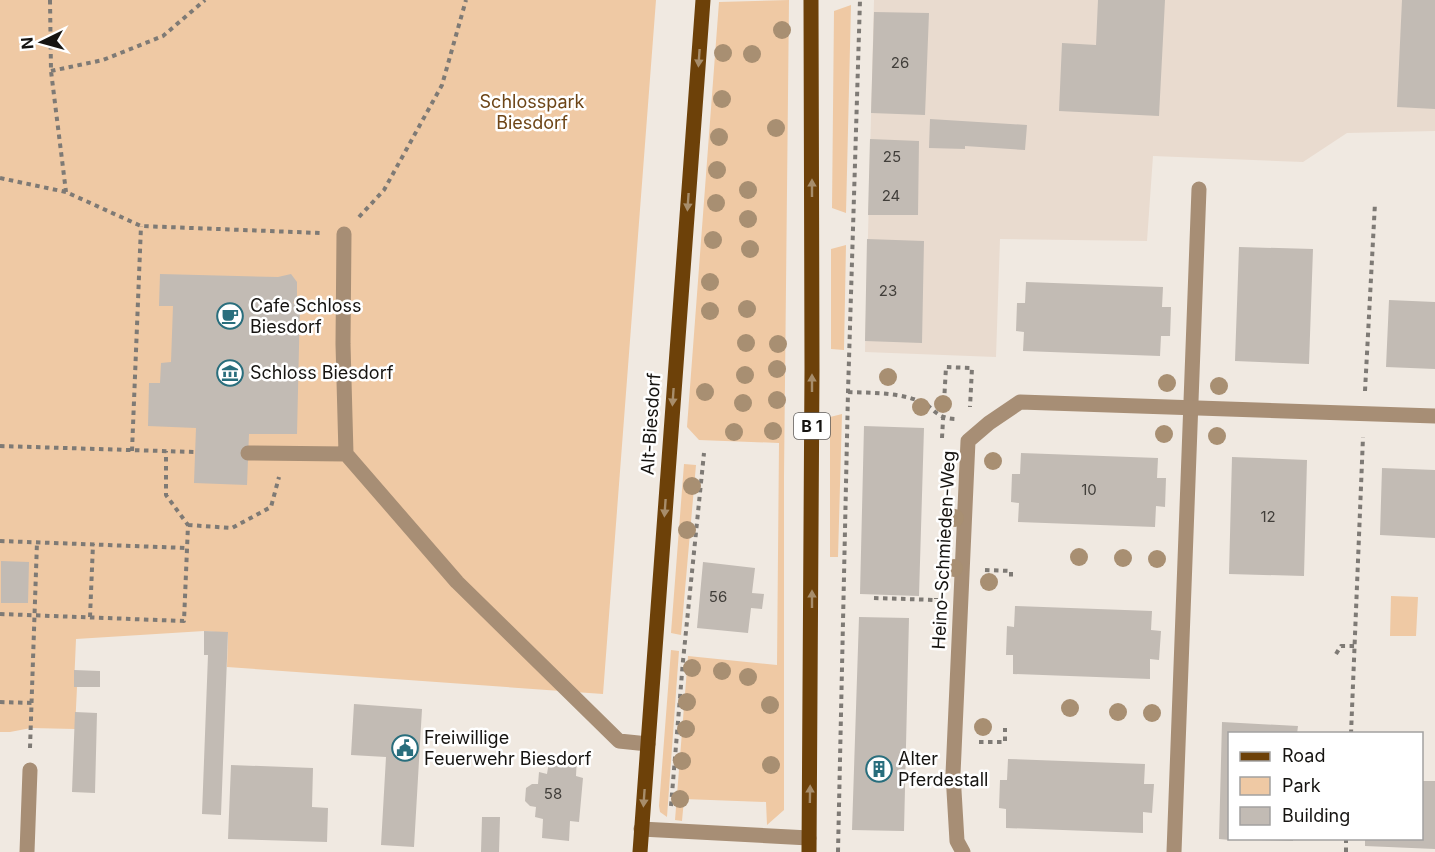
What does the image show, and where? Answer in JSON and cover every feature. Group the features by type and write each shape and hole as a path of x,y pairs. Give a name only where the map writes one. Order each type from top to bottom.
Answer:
{"main road":[{"name":"Alt-Biesdorf","path":"640,852 704,0"},
{"name":"B 1","path":"809,845 812,404 811,0"}],"street":[{"path":"1174,852 1199,189"},
{"path":"344,234 343,344 346,454 457,582 613,735 620,741 648,744"},
{"name":"Heino-Schmieden-Weg","path":"963,852 957,841 953,774 968,441 989,423 1020,402 1435,416"},
{"path":"248,453 346,454"},
{"path":"27,852 30,770"},
{"path":"641,829 809,845"}],"path":[{"path":"50,0 51,71 66,192"},
{"path":"51,71 103,60 163,36 205,0"},
{"path":"0,178 66,192 141,226 344,234 384,190 442,85 466,0"},
{"path":"838,852 848,392 860,0"},
{"path":"1351,732 1375,202"},
{"path":"132,451 141,226"},
{"path":"942,441 946,367 972,368 970,410"},
{"path":"848,392 897,395 921,402 943,419"},
{"path":"0,446 194,452"},
{"path":"0,614 184,621 188,525 166,495 166,451"},
{"path":"188,525 232,528 271,507 286,453"},
{"path":"671,808 704,453"},
{"path":"0,541 187,548"},
{"path":"30,770 37,542"},
{"path":"90,617 93,544"},
{"path":"963,569 1011,571 1011,581"},
{"path":"874,598 936,600 936,589"},
{"path":"1336,654 1341,646 1355,646"},
{"path":"0,702 32,703"},
{"path":"955,740 1005,742 1005,728"}],"shaded area":[{"path":"874,0 1435,0 1435,131 1347,133 1303,162 1153,156 1147,241 1000,239 996,357 865,352"}],"green space":[{"name":"Schlosspark Biesdorf","path":"0,0 656,0 603,694 227,667 228,633 204,631 76,639 75,729 31,728 0,732"},
{"path":"789,0 784,477 784,810 767,825 766,802 684,799 682,821 675,820 688,656 777,665 779,443 699,440 687,427 719,2"},
{"path":"851,5 846,213 832,208 834,11"},
{"path":"846,245 844,350 831,349 831,249"},
{"path":"842,414 838,557 830,557 830,417"},
{"path":"684,464 696,465 681,635 671,633"},
{"path":"1391,596 1418,597 1416,636 1390,636"},
{"path":"671,650 679,651 667,817 660,812 659,806"}],"building":[{"path":"1098,0 1165,0 1159,116 1059,111 1062,43 1096,45"},
{"path":"1402,0 1435,0 1435,109 1397,107"},
{"path":"874,12 929,13 925,115 871,113"},
{"path":"930,119 1027,125 1025,150 965,146 965,149 929,148"},
{"path":"870,139 919,141 918,215 868,215"},
{"path":"867,239 924,241 922,343 865,341"},
{"path":"1239,247 1313,249 1309,364 1235,361"},
{"name":"Schloss Biesdorf","path":"160,274 278,277 291,274 297,282 297,297 293,303 300,303 297,434 249,434 247,485 194,483 196,428 148,426 149,383 160,383 161,363 171,362 173,306 159,306"},
{"path":"1026,282 1163,287 1162,307 1171,307 1170,336 1161,336 1160,356 1023,351 1024,332 1016,331 1017,303 1025,303"},
{"path":"1389,300 1435,302 1435,369 1386,367"},
{"path":"864,426 924,428 919,596 860,594"},
{"path":"1021,453 1158,458 1157,478 1166,478 1165,507 1156,506 1155,527 1018,522 1019,503 1011,502 1012,474 1020,474"},
{"path":"1232,457 1307,460 1304,576 1229,574"},
{"path":"1382,468 1435,470 1435,538 1380,535"},
{"path":"1,561 29,562 28,603 1,603"},
{"path":"703,562 755,568 752,593 764,594 762,609 751,608 748,633 697,628"},
{"path":"1015,606 1152,611 1151,630 1161,631 1159,660 1150,659 1150,679 1013,674 1013,655 1006,655 1007,626 1014,627"},
{"path":"859,617 909,618 904,831 852,830"},
{"path":"204,631 228,632 221,815 202,814 208,655 204,655"},
{"path":"74,670 100,671 100,687 74,687"},
{"path":"354,704 422,709 414,847 381,845 386,757 351,755"},
{"path":"75,712 97,713 95,793 72,792"},
{"path":"1222,722 1298,726 1297,732 1228,732 1228,840 1219,839"},
{"path":"550,755 577,757 576,776 583,778 579,822 570,821 569,841 542,838 543,819 535,817 536,807 530,806 525,801 526,788 532,784 538,784 539,772 547,774"},
{"path":"1008,759 1145,764 1144,784 1154,784 1152,813 1143,812 1143,833 1006,828 1006,809 999,808 1000,780 1007,780"},
{"path":"231,765 313,768 312,807 328,808 327,842 228,839"},
{"path":"1423,781 1435,781 1435,849 1365,846 1365,840 1423,840"},
{"path":"482,817 500,817 499,852 481,852"}],"place":[{"name":"Cafe Schloss Biesdorf","path":"230,316"},
{"name":"Schloss Biesdorf","path":"230,373"},
{"name":"Freiwillige Feuerwehr Biesdorf","path":"405,748"},
{"name":"Alter Pferdestall","path":"879,769"}]}
